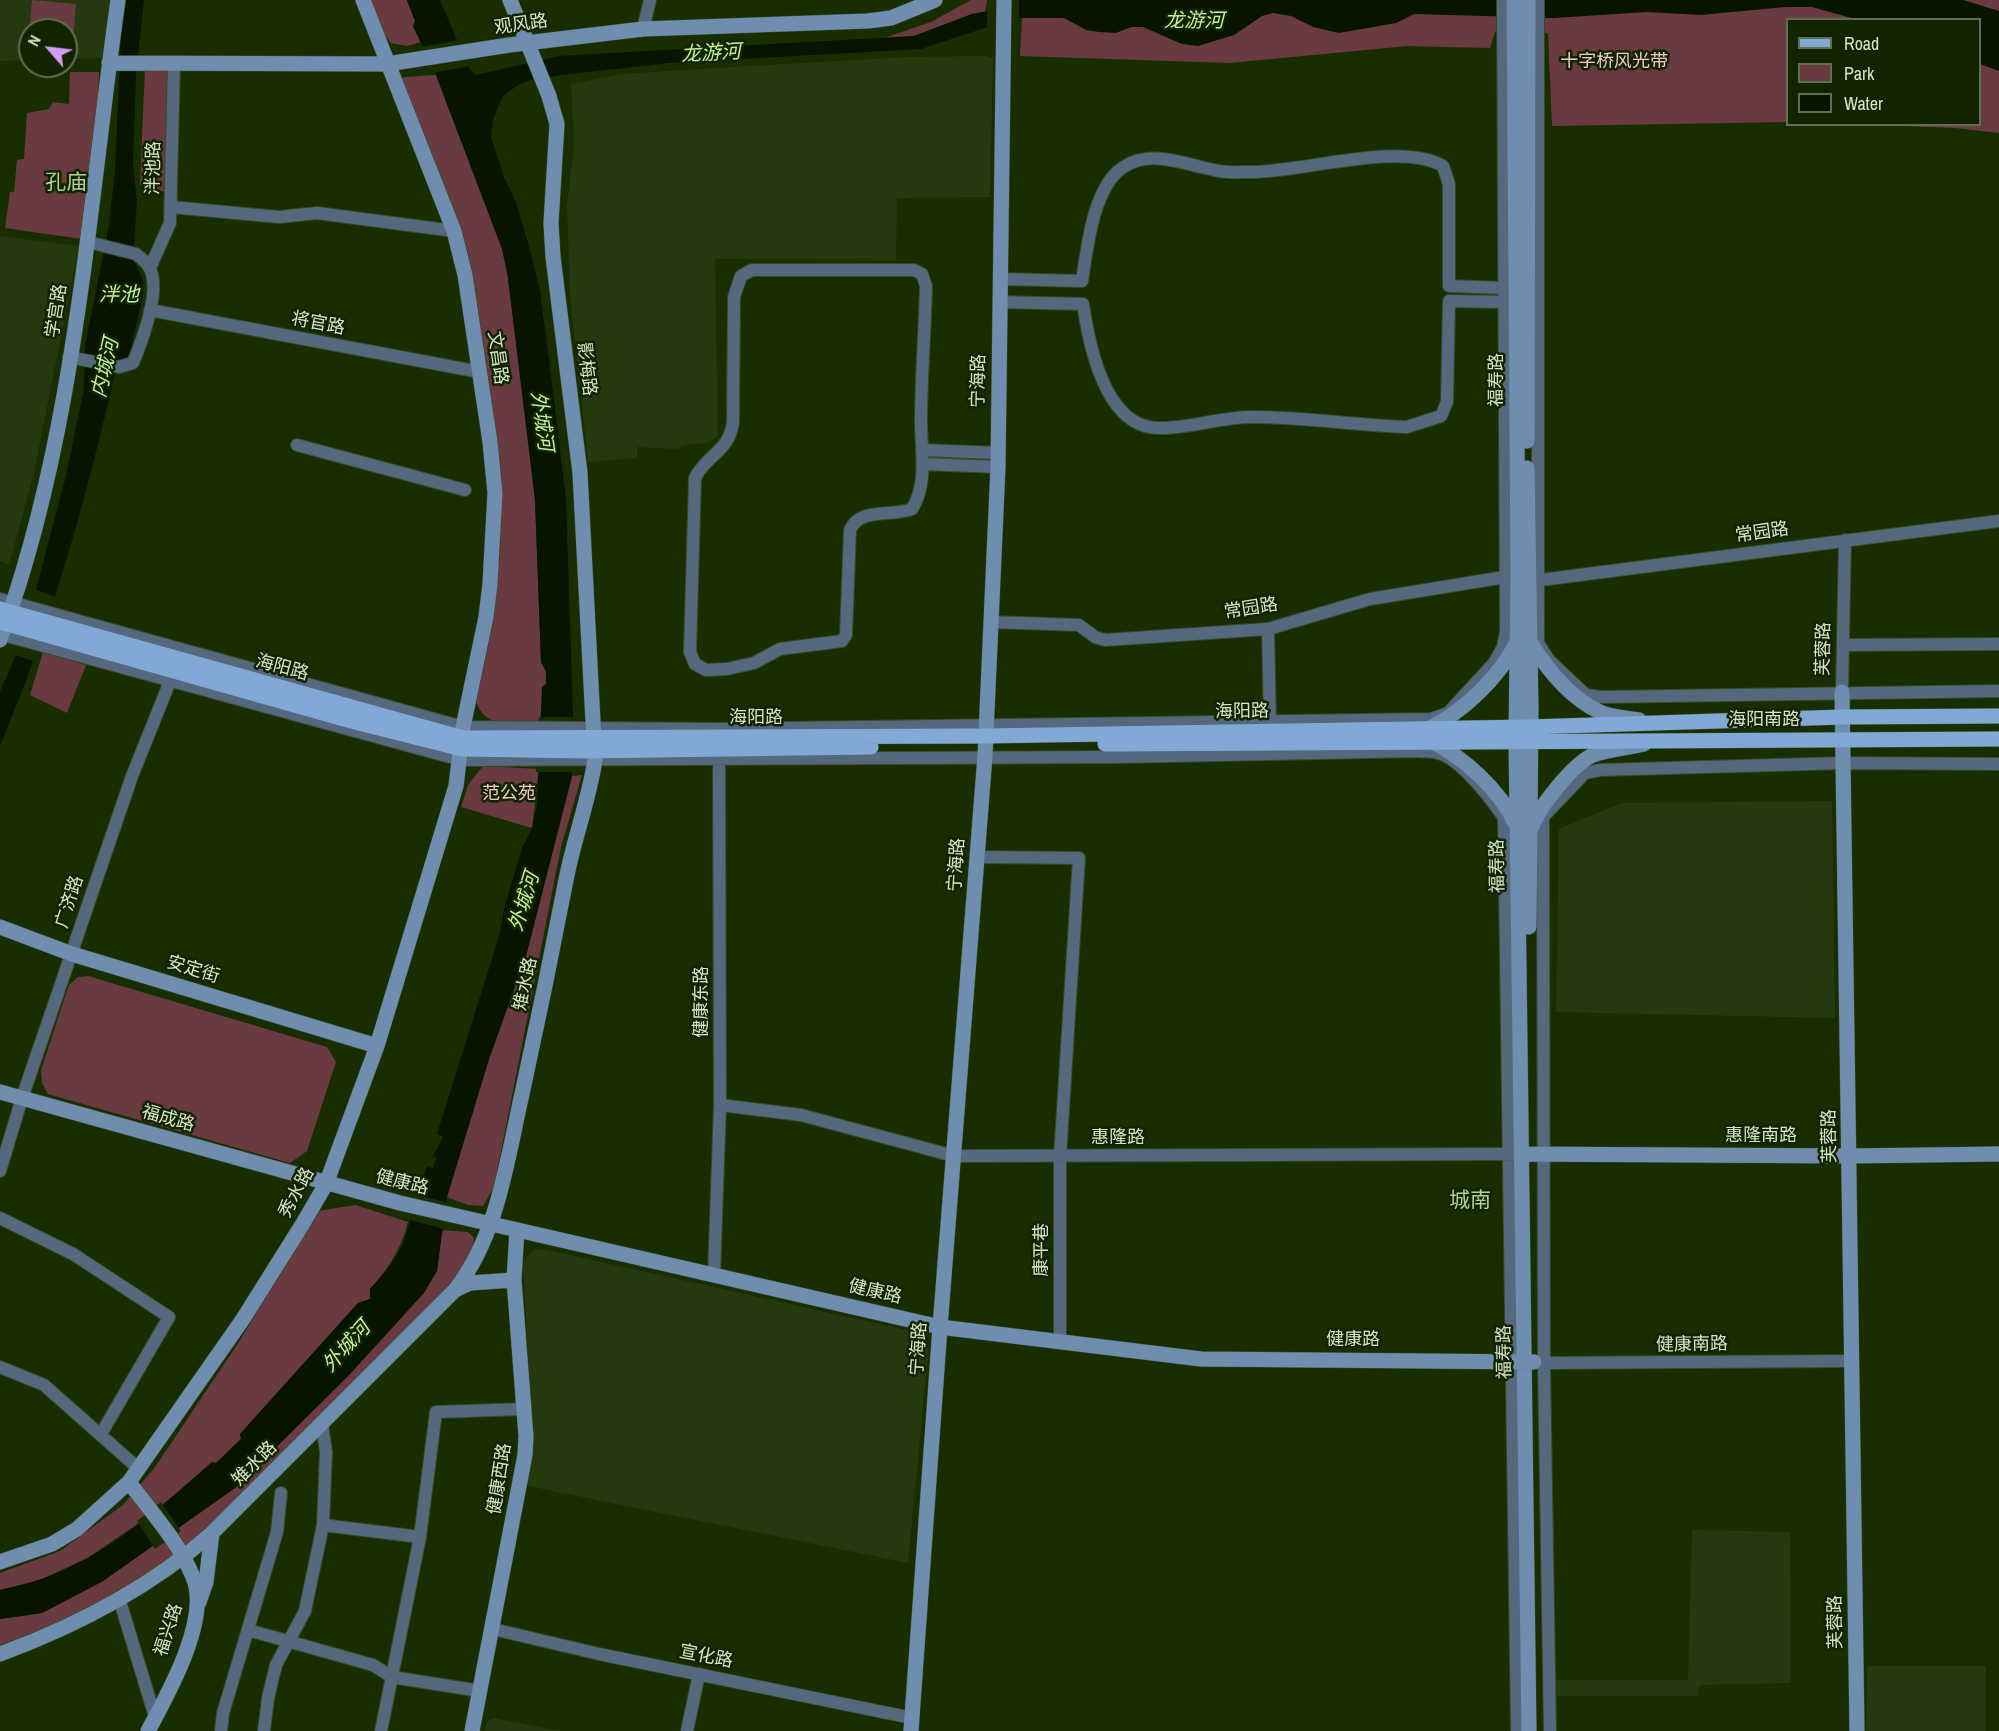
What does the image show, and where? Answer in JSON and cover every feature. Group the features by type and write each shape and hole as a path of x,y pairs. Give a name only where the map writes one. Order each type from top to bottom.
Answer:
{"main road":[{"name":"海阳路","path":"9,620 462,743 719,744 1523,733"},
{"name":"海阳南路","path":"1523,733 1656,723 1843,717 1999,716"},
{"name":"海阳南路","path":"1523,733 1660,740 1999,739"}],"street":[{"name":"学宫路","path":"9,620 47,474 69,357 113,63 118,0"},
{"name":"文昌路","path":"363,0 454,231 465,274 480,372 495,493 486,617 462,743"},
{"name":"影梅路","path":"510,0 549,96 557,124 551,222 553,257 580,473 590,688 590,744"},
{"path":"644,29 650,0"},
{"name":"观风路","path":"113,63 387,64 480,51 531,50 644,29 868,21 891,18 935,0"},
{"name":"宁海路","path":"912,1725 985,741 998,460 1004,0"},
{"path":"1503,0 1503,302 1523,578 1538,643 1549,660 1586,695 1999,691"},
{"name":"福寿路","path":"1514,0 1527,55"},
{"name":"福寿路","path":"1527,1154 1517,826 1523,733 1528,0"},
{"path":"1527,55 1539,0"},
{"name":"泮池路","path":"69,357 119,367 133,363 150,310 153,285 150,268 170,223 174,64"},
{"path":"1384,157 1415,157 1431,159 1443,166 1449,184 1449,286 1447,402 1441,416 1428,423 1407,427 1246,417 1159,429 1141,424 1126,412 1102,383 1095,368 1083,304 1082,281 1091,226 1100,201 1122,168 1149,158 1176,159 1221,172 1253,172 1384,157"},
{"path":"171,207 279,217 317,213 454,231"},
{"path":"88,242 136,254 150,268"},
{"path":"752,270 914,270 922,274 926,286 921,422 923,464 917,501 912,509 865,516 854,521 850,530 846,635 842,641 780,649 754,663 727,669 706,670 695,664 690,652 695,478 700,468 720,452 731,438 734,297 741,276 752,270"},
{"path":"1000,279 1082,281"},
{"path":"1449,286 1503,288"},
{"path":"1449,301 1503,302"},
{"path":"999,302 1083,304"},
{"name":"将官路","path":"150,310 480,372"},
{"path":"297,445 465,490"},
{"path":"923,450 998,460"},
{"path":"923,464 998,460"},
{"name":"常园路","path":"990,622 1079,625 1095,637 1105,640 1268,629 1370,599 1523,578 1999,521"},
{"name":"芙蓉路","path":"1845,540 1842,692 1857,1731"},
{"path":"985,741 1270,723 1431,719 1448,713 1494,663 1503,647 1523,578"},
{"path":"9,620 462,743 719,744 985,741 1439,753 1454,761 1492,799 1504,818 1527,1154"},
{"path":"1268,629 1270,723"},
{"path":"1517,826 1507,806 1464,763 1430,734 1452,717 1506,663 1524,641 1546,667 1580,699 1600,712 1656,723"},
{"path":"1844,645 1999,644"},
{"name":"广济路","path":"0,1171 22,1098 128,786 178,666"},
{"name":"福寿路","path":"1523,733 1528,838 1529,1731"},
{"path":"1528,838 1537,814 1550,796 1592,755 1660,740"},
{"name":"秀水路","path":"0,1562 52,1544 77,1529 129,1482 243,1319 326,1184 377,1046 441,841 462,743"},
{"name":"雉水路","path":"0,1654 64,1627 119,1598 180,1553 212,1533 322,1425 468,1275 491,1224 543,1000 574,841 591,788 590,744"},
{"name":"健康东路","path":"714,1275 720,1105 719,744"},
{"path":"1517,1731 1529,1362 1527,1154 1543,817 1585,773 1600,770 1844,763 1999,764"},
{"name":"康平巷","path":"977,857 1079,858 1060,1157 1060,1343"},
{"name":"安定街","path":"0,927 72,954 377,1046"},
{"name":"福成路","path":"0,1092 326,1184"},
{"name":"惠隆路","path":"720,1105 801,1115 954,1156 1527,1154"},
{"name":"惠隆南路","path":"1527,1154 1850,1156 1999,1154"},
{"name":"健康路","path":"326,1184 469,1220 940,1327 1201,1359 1529,1362"},
{"path":"0,1218 73,1254 169,1317 101,1434"},
{"name":"健康西路","path":"472,1731 525,1455 524,1409 514,1280 517,1230"},
{"name":"雉水路","path":"455,1290 470,1283 514,1280"},
{"name":"健康南路","path":"1529,1362 1851,1361"},
{"path":"1529,1362 1550,1731"},
{"name":"福寿路","path":"1529,1362 1538,1731"},
{"path":"0,1367 44,1385 139,1469"},
{"path":"381,1731 420,1537 436,1412 524,1409"},
{"path":"264,1731 268,1698 276,1665 305,1611 323,1525 326,1452 322,1425"},
{"name":"福兴路","path":"129,1482 180,1553 194,1578 199,1602 189,1641 152,1724"},
{"path":"220,1731 223,1713 277,1532 281,1492"},
{"path":"323,1525 420,1537"},
{"path":"199,1602 206,1582 212,1533"},
{"path":"119,1598 152,1724"},
{"name":"宣化路","path":"492,1629 699,1674 912,1725"},
{"path":"248,1630 373,1665 392,1677 480,1691"},
{"path":"687,1731 699,1674"}],"shaded area":[{"path":"0,0 113,0 106,58 78,59 78,18 18,18 18,60 0,61"},
{"path":"985,56 993,58 990,197 897,198 896,260 715,259 718,436 707,443 683,445 676,449 637,447 637,458 588,462 570,295 567,205 574,145 571,84 624,74 681,70 907,57"},
{"path":"0,236 79,246 34,473 9,565 0,561"},
{"path":"1832,801 1835,1018 1556,1012 1559,829 1622,803"},
{"path":"543,1249 920,1333 929,1345 908,1563 528,1486 533,1438 523,1268 526,1257 534,1250"},
{"path":"1692,1530 1790,1532 1791,1683 1700,1685 1698,1696 1556,1696 1556,1680 1688,1680"},
{"path":"1867,1666 1986,1666 1986,1731 1866,1731"},
{"path":"493,1718 560,1731 485,1731 487,1722"}],"green space":[{"path":"32,0 76,4 75,18 30,18"},
{"path":"368,0 407,0 415,21 413,27 421,42 407,46 391,43 381,30"},
{"path":"971,0 987,0 985,13 972,14 914,36 884,38 931,22"},
{"name":"十字桥风光带","path":"1023,0 1999,0 1999,133 1903,126 1981,126 1981,18 1786,18 1786,122 1552,126 1548,33 1495,32 1490,48 1407,46 1230,63 1020,56"},
{"path":"145,68 173,71 169,192 151,190 140,185"},
{"path":"78,72 99,72 97,134 82,239 5,228 10,192 14,192 17,160 24,159 27,113 49,109 53,102 69,104 70,78 78,78"},
{"path":"436,75 502,249 512,297 535,500 541,662 546,671 546,684 542,687 542,715 536,723 515,725 489,719 478,705 474,694 500,557 501,514 462,239 398,83 404,77"},
{"path":"43,652 86,665 67,713 30,695"},
{"name":"范公苑","path":"483,766 539,769 532,828 461,807 468,785"},
{"path":"582,775 561,847 494,1187 483,1206 468,1205 447,1197 489,1059 526,956 572,776"},
{"path":"88,976 327,1047 336,1062 307,1151 290,1163 48,1094 42,1083 41,1070 69,985 78,977"},
{"path":"356,1205 408,1222 398,1250 389,1266 370,1289 370,1299 358,1303 240,1434 241,1439 216,1463 149,1516 89,1557 40,1580 0,1590 0,1573 60,1551 123,1505 155,1467 237,1345 318,1211"},
{"path":"441,1230 468,1232 474,1238 473,1249 457,1277 193,1545 101,1602 36,1632 0,1645 0,1619 42,1613 103,1581 235,1488 351,1373 437,1271"}],"water":[{"path":"126,0 144,0 136,75 133,164 137,201 133,258 143,281 143,297 129,355 124,362 117,364 94,461 52,605 19,700 0,746 0,692 19,648 34,597 66,476 84,388 85,345 109,226 115,170 121,37"},
{"path":"407,0 440,0 469,68 476,75 559,56 914,36 972,14 998,9 1020,0 1963,0 1999,11 1999,71 1981,64 1981,18 1851,18 1812,7 1785,7 1701,15 1647,12 1554,18 1414,14 1396,23 1339,33 1313,27 1291,16 1273,13 1262,16 1234,35 1198,46 1182,44 1143,27 1131,27 1116,33 1099,32 1086,30 1064,18 1015,18 921,49 669,63 536,78 518,85 503,96 493,119 491,137 504,177 516,202 540,290 566,500 573,715 572,776 526,956 489,1059 447,1197 437,1271 424,1293 351,1373 235,1488 103,1581 42,1613 0,1619 0,1590 50,1576 86,1559 143,1521 212,1462 216,1463 241,1439 240,1434 358,1303 370,1299 370,1289 390,1266 403,1244 427,1166 433,1168 436,1158 433,1156 443,1137 437,1134 500,933 504,908 522,848 532,828 537,803 542,687 546,684 546,671 541,662 535,500 507,271 502,249 436,75 413,26 415,21"}],"pier":[{"path":"1012,0 1019,0 1019,21 987,31 987,9"},
{"path":"460,40 471,66 432,73 420,47"},
{"path":"33,589 57,597 35,662 13,654"},
{"path":"539,717 576,717 575,772 536,772"},
{"path":"413,1194 449,1203 445,1229 406,1219"},
{"path":"161,1502 181,1531 155,1549 137,1521"}],"district":[{"name":"孔庙","path":"66,183"},
{"name":"城南","path":"1470,1201"}],"water label":[{"name":"龙游河","path":"1194,22"},
{"name":"龙游河","path":"711,54"},
{"name":"泮池","path":"119,296"},
{"name":"内城河","path":"106,368"},
{"name":"外城河","path":"541,421"},
{"name":"外城河","path":"525,902"},
{"name":"外城河","path":"347,1347"}]}
